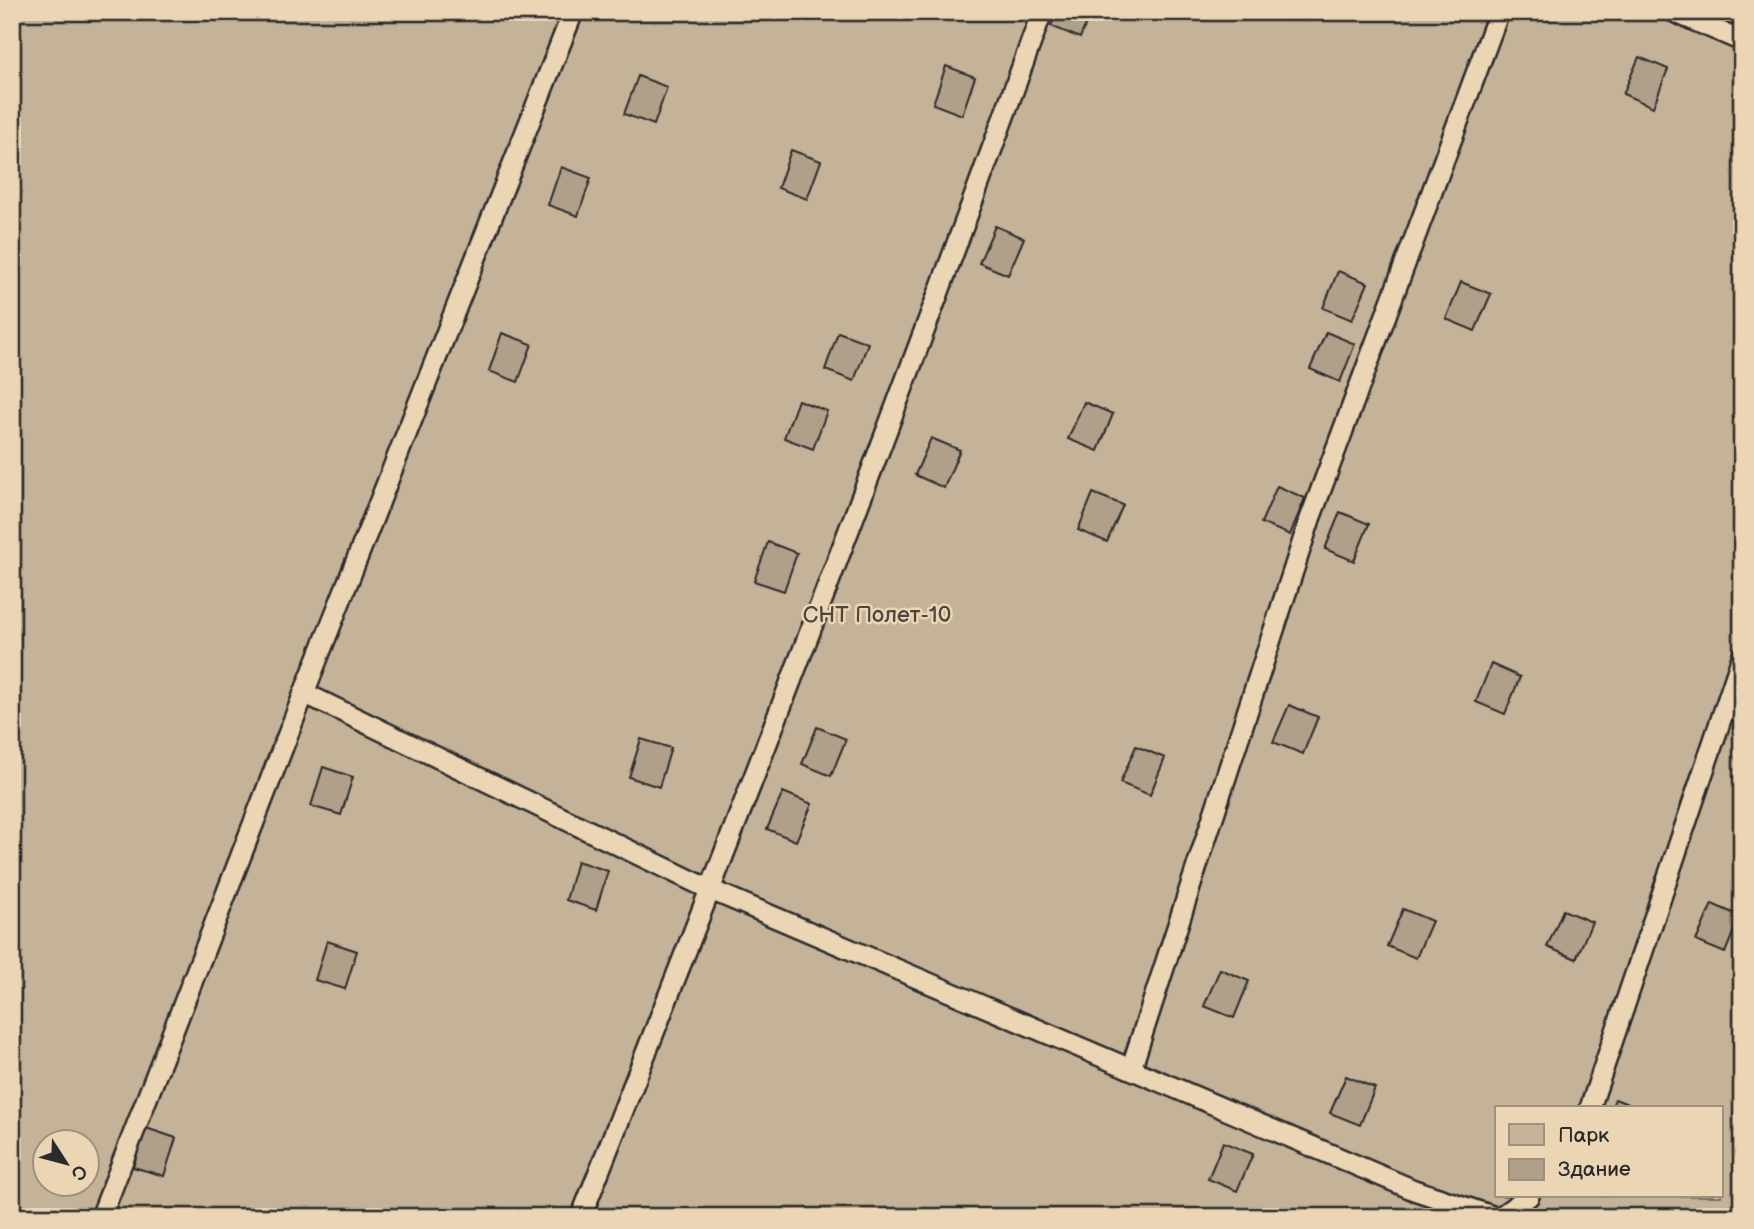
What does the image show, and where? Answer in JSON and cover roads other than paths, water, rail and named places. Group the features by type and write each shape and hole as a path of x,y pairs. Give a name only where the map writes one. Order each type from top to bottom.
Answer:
{"lane":[{"path":"101,1217 573,12"},
{"path":"581,1217 711,890 940,295 1042,12"},
{"path":"1131,1069 1310,519 1499,12"},
{"path":"1674,12 1742,41"},
{"path":"1591,1106 1742,657"},
{"path":"304,693 711,890 1414,1190 1498,1217 1526,1198"}],"park label":[{"name":"СНТ Полет-10","path":"877,614"}]}
